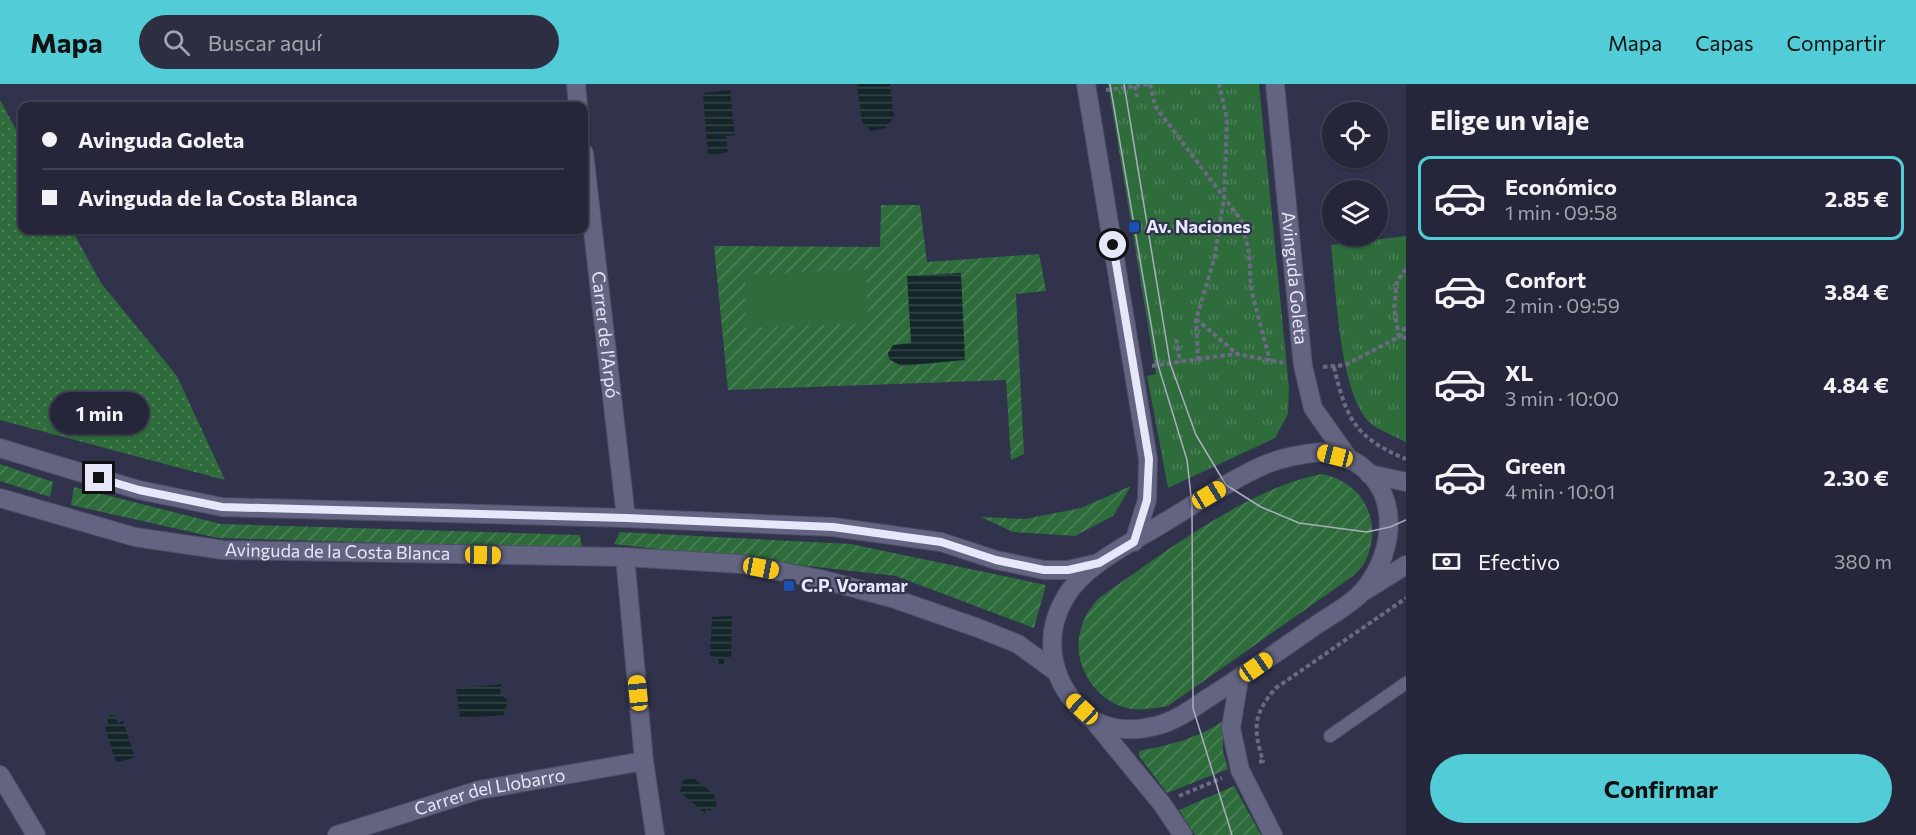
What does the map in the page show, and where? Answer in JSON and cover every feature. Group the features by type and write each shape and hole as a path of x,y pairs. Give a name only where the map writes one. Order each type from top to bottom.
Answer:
{"street":[{"path":"576,84 578,102"},
{"name":"Avinguda Goleta","path":"1275,84 1303,366 1313,408 1349,459"},
{"path":"1094,88 1149,459 1147,500 1134,542"},
{"name":"Carrer de l'Arpó","path":"588,188 626,518"},
{"path":"0,448 139,490 222,507 626,518 833,527 941,542 996,560 1044,570 1068,570 1099,563"},
{"path":"1183,835 1162,804 1094,721 1070,698 1055,671 1052,644 1054,626 1064,598 1077,580 1099,563 1217,490 1262,466 1292,455 1321,452 1349,459 1369,474 1386,500 1390,527 1381,563 1359,595"},
{"path":"1369,474 1406,482"},
{"name":"Avinguda de la Costa Blanca","path":"0,498 135,537 223,550 625,557 741,564 820,579 892,598 1018,644 1055,671"},
{"path":"625,557 644,761 655,835"},
{"path":"1094,721 1118,729 1139,730 1162,724 1193,708 1239,679 1406,565"},
{"path":"1239,679 1231,728 1240,770 1273,835"},
{"name":"Carrer del Llobarro","path":"337,835 479,790 644,761"},
{"path":"0,775 36,835"}],"lane":[{"path":"1330,736 1406,683"}],"path":[{"path":"1094,88 1150,84 1155,106 1241,220 1249,252 1251,290 1270,361"},
{"path":"1198,359 1196,319 1214,260 1224,198 1227,119 1219,84"},
{"path":"1135,86 1137,97"},
{"path":"1399,337 1394,309 1397,281 1406,269"},
{"path":"1196,319 1237,354"},
{"path":"1406,326 1399,337 1345,365 1334,367 1341,397 1350,418 1367,438 1386,451 1406,459"},
{"path":"1399,337 1406,338"},
{"path":"1176,339 1179,362"},
{"path":"1149,367 1237,354 1303,366"},
{"path":"1162,804 1263,760 1257,743 1257,723 1261,705 1276,688 1406,598"}],"green space":[{"path":"1108,84 1259,84 1289,388 1288,414 1275,438 1168,488 1147,376 1156,374"},
{"path":"0,100 18,134 18,234 74,234 101,283 177,376 225,480 0,420"},
{"path":"881,205 920,205 927,262 1039,254 1046,291 1016,294 1024,454 1011,460 1006,380 728,390 714,246 880,247"},
{"path":"1406,236 1406,442 1369,422 1359,407 1351,387 1337,312 1331,246 1388,246 1388,238"},
{"path":"866,269 868,323 746,328 745,275"},
{"path":"0,464 53,482 50,497 0,481"},
{"path":"1322,474 1337,478 1359,495 1371,519 1370,547 1365,562 1353,576 1168,706 1132,709 1119,706 1097,690 1083,668 1079,655 1079,642 1084,620 1099,598 1178,543 1236,508 1294,481"},
{"path":"1131,486 1113,516 1075,536 1013,532 981,517 1025,519 1081,508"},
{"path":"74,487 221,524 580,535 582,549 218,538 71,505"},
{"path":"620,532 851,544 1046,585 1034,628 896,576 614,544"},
{"path":"1223,721 1223,751 1228,769 1167,793 1139,756 1139,751 1182,740"},
{"path":"1234,786 1261,835 1195,835 1179,810"}],"shaded area":[{"path":"857,84 890,84 894,117 886,128 871,131 862,122"},
{"path":"730,90 735,135 726,136 728,152 708,156 703,93"},
{"path":"961,273 965,360 901,366 889,359 888,353 893,345 911,343 907,276"},
{"path":"732,616 731,657 724,659 724,665 719,665 718,657 710,656 712,617"},
{"path":"502,684 500,694 508,701 504,715 460,718 456,689"},
{"path":"110,715 114,716 118,723 123,721 135,757 116,763 105,727 109,726 107,719"},
{"path":"693,778 714,794 717,805 710,811 706,809 705,813 680,792 683,780"}],"tram line":[{"path":"1110,84 1158,365 1187,460 1192,505 1193,708 1232,835"},
{"path":"1124,84 1170,363 1196,435 1226,485 1261,507 1299,523 1367,532 1390,527 1406,520"}],"place":[{"name":"Av. Naciones","path":"1134,227"},
{"name":"C.P. Voramar","path":"789,586"}],"route":[{"path":"99,478 139,490 222,507 626,518 833,527 941,542 996,560 1044,570 1068,570 1099,563 1134,542 1147,500 1149,459 1113,245"}]}
